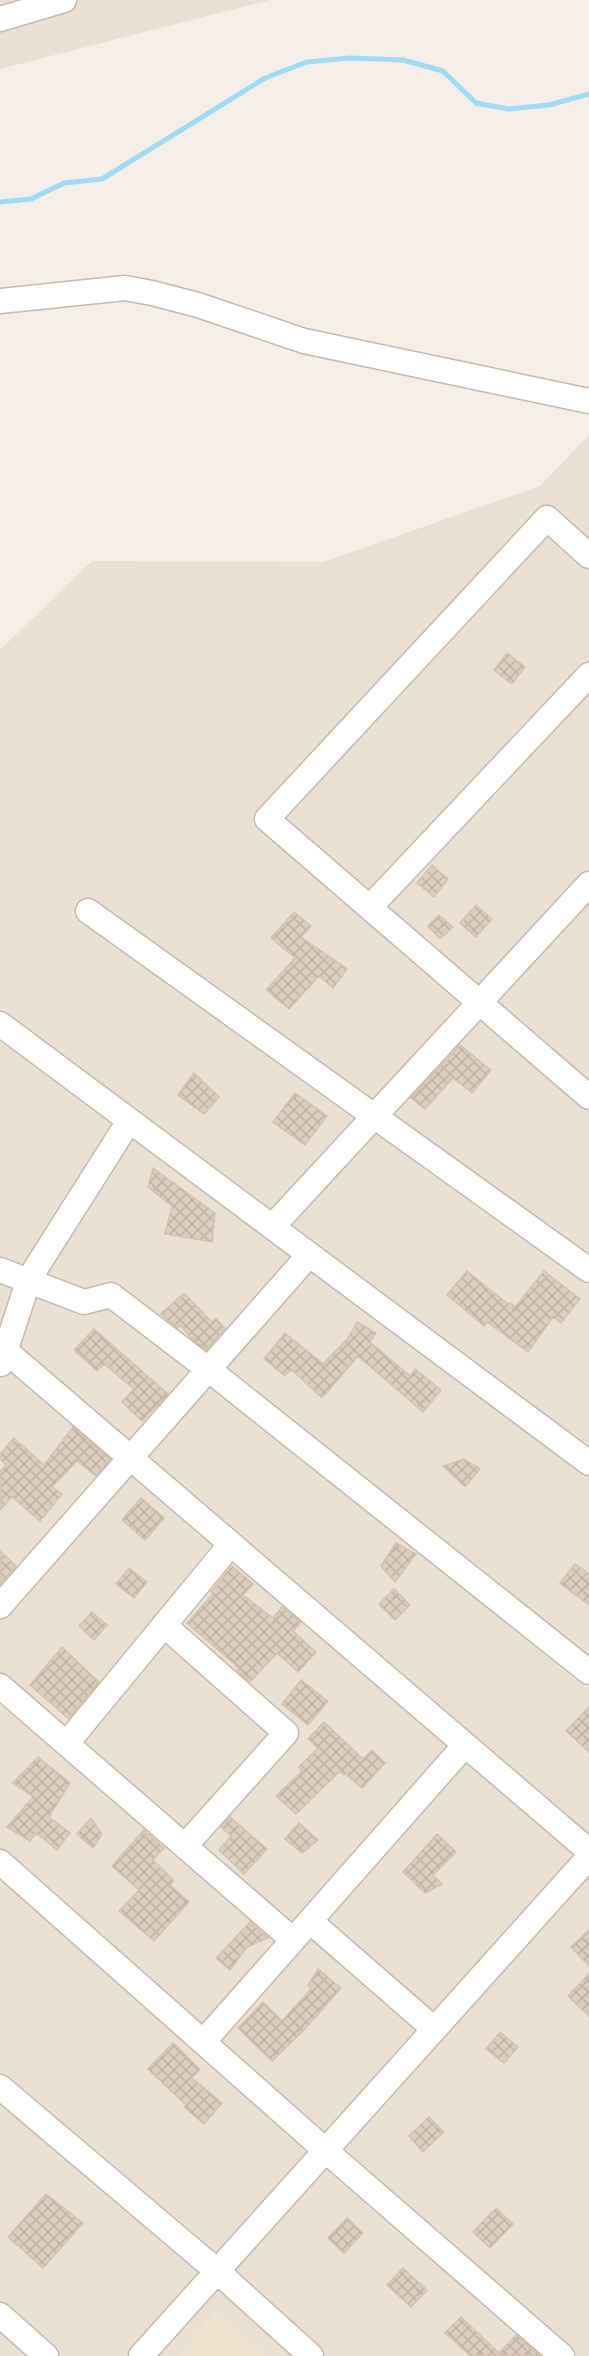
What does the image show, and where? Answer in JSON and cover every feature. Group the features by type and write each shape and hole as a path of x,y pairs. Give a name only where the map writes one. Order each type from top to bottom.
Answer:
{"street":[{"path":"0,18 64,0"},
{"path":"0,301 125,288 198,305 304,341 589,401"},
{"path":"589,556 547,518 267,819 589,1097"},
{"path":"370,907 589,675"},
{"path":"272,1227 589,884"},
{"path":"88,911 589,1270"},
{"path":"0,1024 589,1464"},
{"path":"129,1120 29,1280 3,1359 130,1457 589,1851"},
{"path":"0,1606 309,1255"},
{"path":"0,1270 84,1302 111,1295 208,1369 589,1672"},
{"path":"67,1743 231,1544"},
{"path":"164,1625 286,1733 185,1846"},
{"path":"0,1686 293,1940"},
{"path":"204,2041 465,1745"},
{"path":"141,2356 589,1857"},
{"path":"0,1862 562,2356"},
{"path":"310,1921 434,2029"},
{"path":"0,2087 217,2271 311,2356"},
{"path":"0,2315 46,2356"}],"shaded area":[{"path":"0,0 270,0 0,69"},
{"path":"589,435 589,2356 0,2356 0,650 92,561 323,562 540,486"},
{"path":"216,2311 267,2356 177,2356"}],"building":[{"path":"507,653 525,667 512,684 494,670"},
{"path":"432,865 448,879 434,897 417,883"},
{"path":"476,905 492,919 476,937 460,923"},
{"path":"294,912 311,926 301,937 347,969 333,988 319,976 289,1009 266,990 295,958 271,938"},
{"path":"439,915 453,927 440,939 428,926"},
{"path":"460,1045 491,1070 472,1093 453,1078 425,1109 411,1098"},
{"path":"194,1073 219,1097 204,1114 178,1095"},
{"path":"295,1093 327,1116 305,1145 273,1122"},
{"path":"153,1168 215,1213 212,1242 165,1234 172,1206 148,1187"},
{"path":"467,1271 515,1307 544,1271 580,1299 561,1323 553,1317 528,1352 487,1322 484,1326 447,1295"},
{"path":"184,1293 212,1322 216,1318 225,1329 206,1350 180,1325 177,1328 161,1314"},
{"path":"357,1322 376,1333 370,1342 410,1376 415,1369 441,1390 423,1412 358,1356 322,1398 291,1369 285,1376 264,1359 285,1333 323,1364 348,1338"},
{"path":"94,1329 168,1394 142,1421 122,1402 134,1389 104,1364 97,1371 74,1350"},
{"path":"73,1427 110,1459 96,1476 77,1461 52,1487 62,1494 40,1521 12,1497 0,1510 0,1472 6,1465 0,1459 0,1454 14,1438 44,1465"},
{"path":"464,1459 480,1469 465,1487 443,1466"},
{"path":"141,1498 164,1518 145,1540 122,1520"},
{"path":"396,1543 416,1554 395,1582 381,1566"},
{"path":"0,1551 16,1566 0,1584"},
{"path":"575,1564 589,1574 589,1605 560,1583"},
{"path":"232,1566 253,1584 243,1595 273,1618 282,1607 301,1622 293,1631 316,1652 298,1672 277,1653 250,1682 237,1671 239,1668 187,1623 213,1594 211,1592"},
{"path":"129,1568 147,1582 134,1598 116,1584"},
{"path":"394,1589 410,1605 395,1620 379,1604"},
{"path":"92,1612 107,1625 94,1640 79,1626"},
{"path":"62,1647 99,1682 69,1719 30,1685"},
{"path":"301,1680 328,1701 308,1725 282,1704"},
{"path":"589,1707 589,1752 566,1731"},
{"path":"324,1722 363,1759 372,1750 385,1763 362,1788 340,1771 296,1814 276,1796 302,1771 299,1767 318,1748 308,1739"},
{"path":"38,1757 70,1783 49,1817 70,1833 57,1850 36,1833 30,1841 7,1827 33,1797 13,1783"},
{"path":"230,1817 267,1849 244,1874 219,1850 231,1836 221,1827"},
{"path":"91,1818 102,1834 93,1848 77,1834"},
{"path":"299,1823 318,1840 302,1853 285,1839"},
{"path":"144,1830 164,1848 153,1860 174,1881 170,1885 189,1902 154,1941 119,1911 139,1890 112,1866"},
{"path":"437,1834 456,1852 433,1875 442,1884 425,1893 403,1872"},
{"path":"250,1922 268,1938 247,1947 230,1970 216,1958"},
{"path":"589,1930 589,1966 571,1947"},
{"path":"318,1969 341,1988 304,2030 272,2061 238,2028 263,2002 282,2021 311,1989 308,1985"},
{"path":"589,1974 589,2016 568,1996"},
{"path":"500,2032 518,2047 504,2063 486,2049"},
{"path":"173,2043 200,2069 192,2078 222,2103 204,2124 184,2107 186,2105 148,2069"},
{"path":"429,2117 444,2132 423,2152 409,2136"},
{"path":"46,2194 83,2223 43,2268 8,2237"},
{"path":"496,2208 513,2224 490,2248 473,2232"},
{"path":"347,2218 363,2233 344,2253 328,2238"},
{"path":"403,2268 427,2290 411,2307 387,2285"},
{"path":"461,2317 499,2353 516,2335 540,2356 471,2356 445,2333"}],"waterway":[{"path":"0,202 31,199 64,183 102,179 265,78 307,62 350,58 403,60 443,71 476,103 508,109 549,105 589,94"}]}
